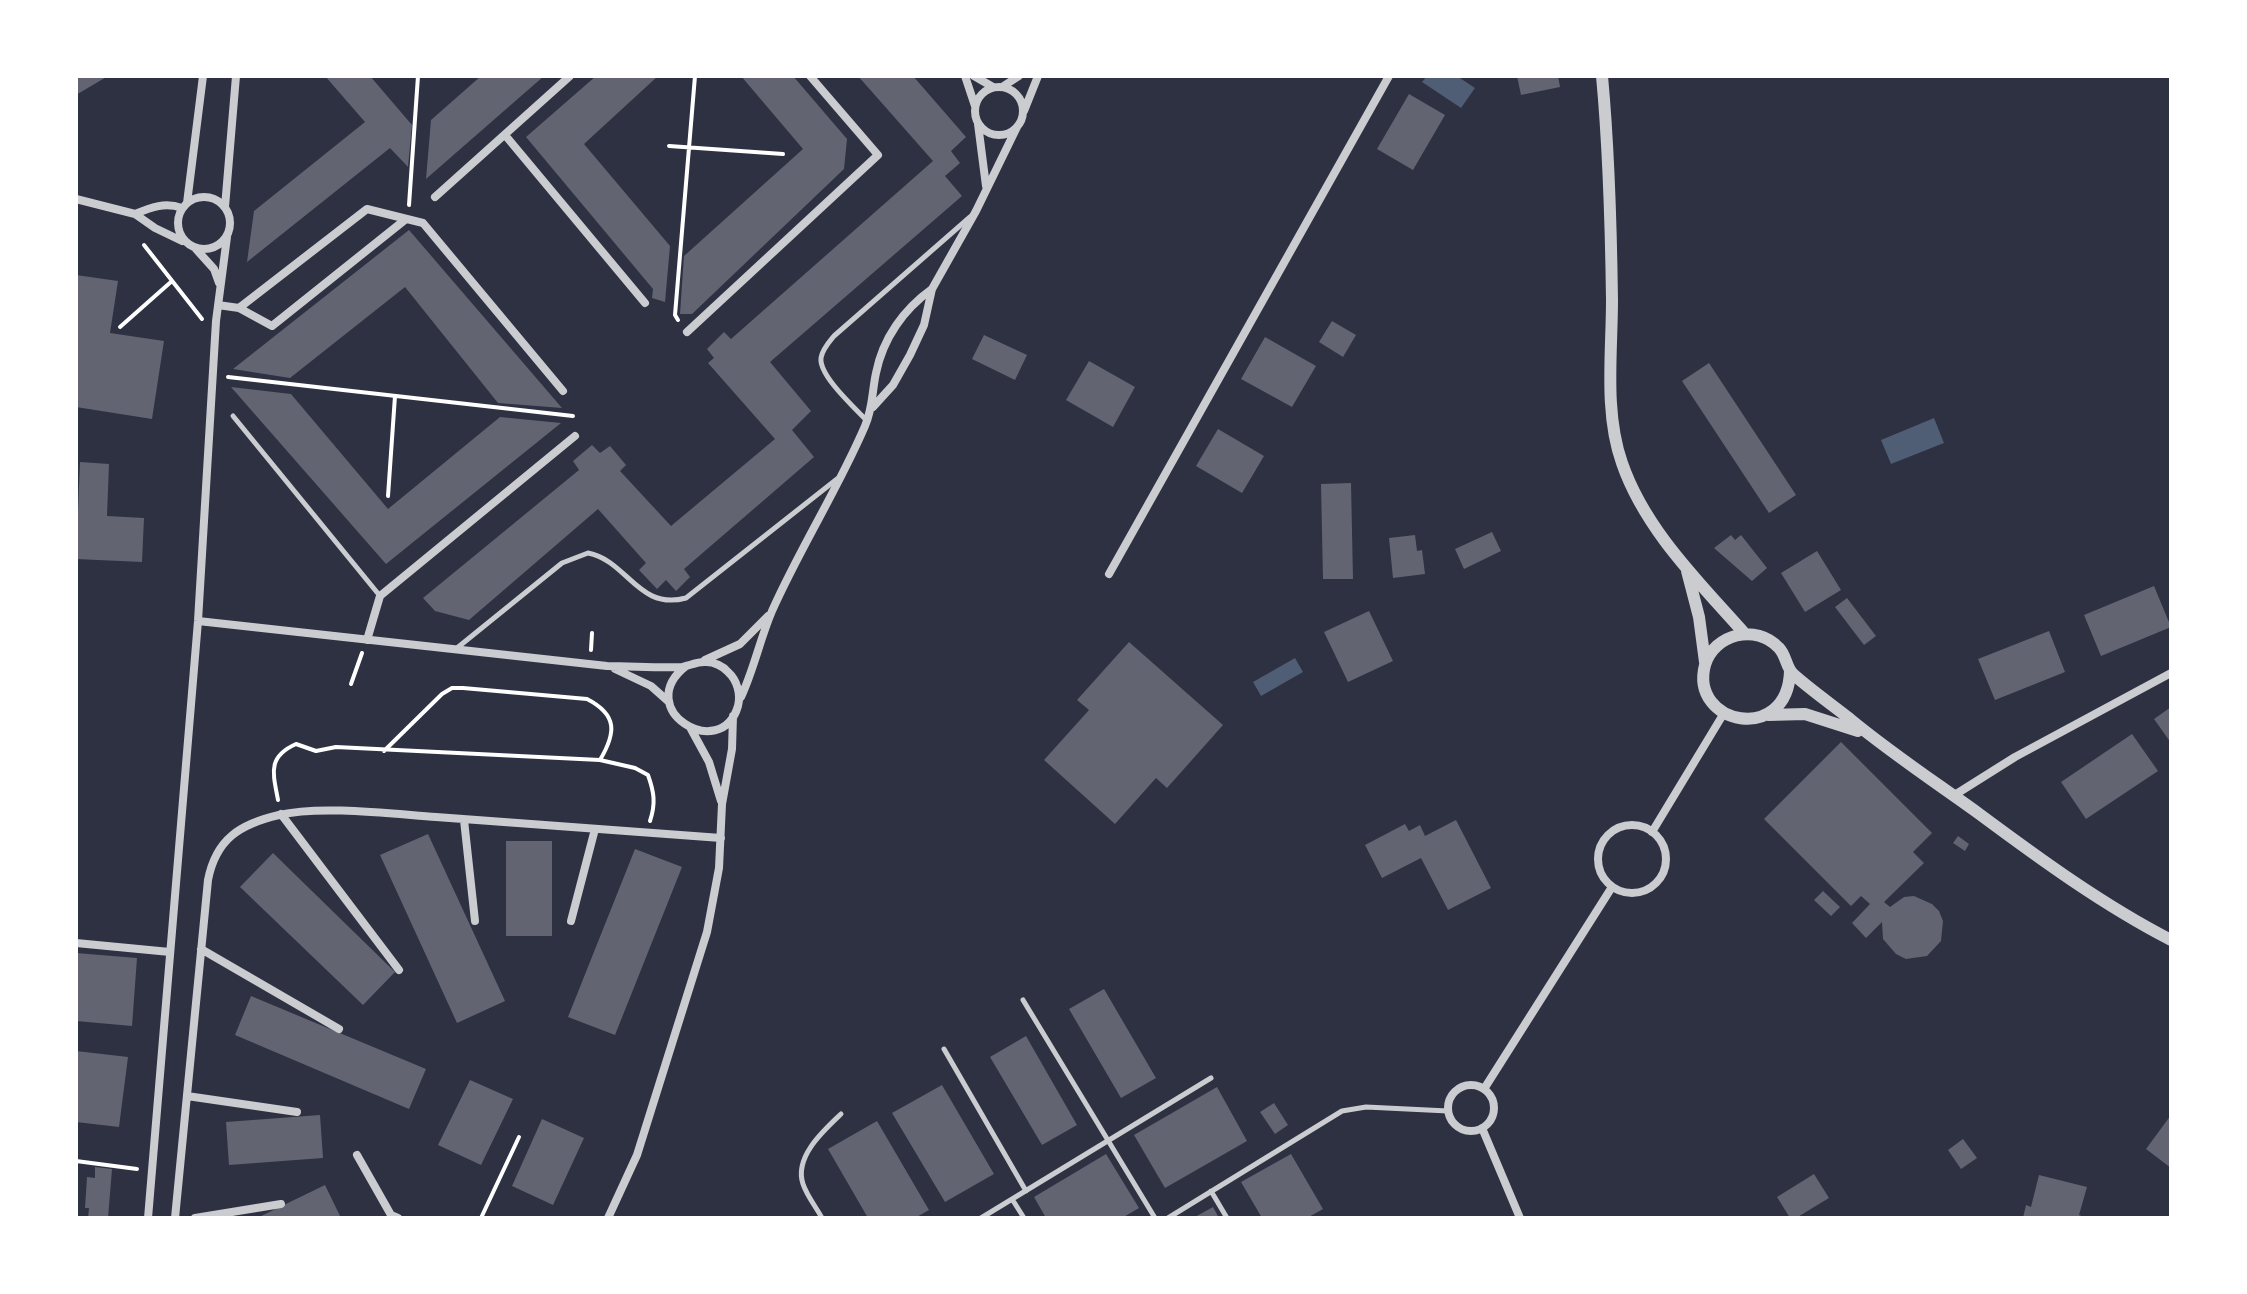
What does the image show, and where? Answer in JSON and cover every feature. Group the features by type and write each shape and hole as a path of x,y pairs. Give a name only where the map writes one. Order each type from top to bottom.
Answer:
{"street":[{"path":"203,76 185,205 177,223 181,237 206,258 220,284"},
{"path":"148,1218 198,621 218,305 230,221 225,207 236,76"},
{"path":"435,197 570,76"},
{"path":"687,332 878,155 810,76"},
{"path":"965,76 975,106 986,187"},
{"path":"974,76 1015,92 1023,104 1023,111"},
{"path":"975,106 982,94 1019,76"},
{"path":"873,407 893,385 910,355 924,325 932,289 976,211 1038,76"},
{"path":"1109,574 1389,76"},
{"path":"1602,76 1610,191 1612,402 1622,462 1632,486 1686,568 1745,634"},
{"path":"978,122 989,133 997,135 1017,127"},
{"path":"505,135 645,303"},
{"path":"135,214 157,205 185,205 194,199 211,198 225,207"},
{"path":"76,199 135,214 190,246 209,249 227,237"},
{"path":"239,308 367,209 423,223 563,391"},
{"path":"218,305 239,308 272,326 406,219"},
{"path":"608,1218 639,1147 707,932 717,883 722,804 731,761 733,716 772,612 867,422 873,407 876,373 888,338 912,305 932,289"},
{"path":"367,640 380,596 575,436"},
{"path":"1686,568 1699,617 1704,680 1714,704 1724,713 1745,720 1785,713 1815,716 1869,735"},
{"path":"198,621 607,666 686,666 740,644 772,612"},
{"path":"1705,667 1710,654 1720,643 1732,636 1758,635 1779,648 1790,671 1869,735 2070,879 2171,940"},
{"path":"697,662 708,662 728,671 735,680 739,701"},
{"path":"607,666 642,681 669,702"},
{"path":"686,666 672,681 669,702 673,713 690,729 709,762 722,804"},
{"path":"1767,715 1778,707 1785,696 1790,671"},
{"path":"1953,796 2015,757 2171,673"},
{"path":"1652,832 1724,713"},
{"path":"690,729 714,730 733,716"},
{"path":"175,1218 208,880 215,855 224,842 243,828 281,814 361,812 721,838"},
{"path":"281,814 399,970"},
{"path":"464,820 475,921"},
{"path":"1632,825 1652,832 1659,839 1666,859 1660,879 1653,886 1633,894 1612,887 1599,870 1597,860 1604,840 1611,832 1632,825"},
{"path":"571,921 595,829"},
{"path":"1484,1089 1612,887"},
{"path":"76,943 170,952"},
{"path":"201,949 339,1029"},
{"path":"1470,1085 1484,1089 1494,1102 1489,1123 1475,1131 1455,1125 1448,1111 1451,1097 1456,1091 1470,1085"},
{"path":"187,1096 297,1112"},
{"path":"1482,1128 1520,1218"},
{"path":"357,1155 393,1217"},
{"path":"195,1218 281,1204"}],"lane":[{"path":"867,422 824,372 821,356 824,349 834,336 976,211"},
{"path":"233,416 380,596"},
{"path":"456,649 562,563 588,553 609,560 651,596 674,601 686,598 844,473"},
{"path":"1023,1000 1155,1218"},
{"path":"944,1049 1026,1191"},
{"path":"981,1218 1211,1078"},
{"path":"1168,1218 1342,1111 1366,1107 1448,1111"},
{"path":"822,1218 803,1184 803,1162 809,1149 841,1114"},
{"path":"1211,1191 1227,1218"},
{"path":"1012,1199 1024,1218"}],"path":[{"path":"411,194 418,76"},
{"path":"687,332 675,315 695,76"},
{"path":"669,146 783,154"},
{"path":"144,245 202,319"},
{"path":"120,327 172,281"},
{"path":"213,376 573,416"},
{"path":"563,391 573,416 575,436"},
{"path":"388,496 395,396"},
{"path":"351,684 367,640"},
{"path":"384,751 442,694 452,688 463,688 587,699 610,718 613,731 600,760"},
{"path":"281,814 274,765 282,751 296,744 316,751 336,747 600,760 635,768 648,775 654,791 655,807 646,833"},
{"path":"481,1218 519,1137"},
{"path":"76,1161 152,1171"}],"water":[{"path":"1427,76 1457,76 1475,88 1461,108 1422,82"},
{"path":"1934,418 1944,443 1891,464 1881,440"},
{"path":"1295,658 1303,672 1261,696 1253,682"}],"building":[{"path":"76,76 108,76 76,95"},
{"path":"325,76 370,76 412,125 408,167 390,148 247,262 254,211 365,122"},
{"path":"481,76 544,76 426,179 431,120"},
{"path":"596,76 658,76 584,144 670,246 665,302 652,298 653,289 526,137"},
{"path":"741,76 793,76 847,139 844,169 692,314 680,314 684,256 803,149"},
{"path":"858,76 913,76 966,137 951,151 960,163 945,176 962,196 770,362 811,411 792,430 814,457 684,569 690,577 676,591 666,580 657,589 639,570 646,563 598,509 469,620 435,611 423,598 579,470 573,461 592,445 600,453 610,446 626,465 620,471 671,526 775,439 708,363 714,358 707,349 724,332 731,339 933,161"},
{"path":"1517,76 1558,76 1560,87 1521,95"},
{"path":"1409,94 1445,115 1413,170 1377,149"},
{"path":"409,230 562,408 498,403 405,287 290,378 233,369"},
{"path":"76,275 118,281 110,333 164,341 152,419 76,407"},
{"path":"1332,321 1356,335 1343,357 1319,342"},
{"path":"984,335 1027,355 1015,380 972,359"},
{"path":"1265,337 1316,366 1292,407 1241,379"},
{"path":"1089,361 1135,387 1113,427 1066,400"},
{"path":"1709,363 1796,495 1769,513 1682,381"},
{"path":"231,387 291,394 388,509 500,417 561,423 386,564"},
{"path":"1218,429 1264,456 1242,493 1196,466"},
{"path":"80,462 109,464 107,516 144,518 142,562 76,559"},
{"path":"1351,483 1353,579 1323,579 1321,484"},
{"path":"1492,532 1501,551 1464,569 1455,549"},
{"path":"1415,535 1417,551 1422,550 1425,574 1393,578 1389,538"},
{"path":"1731,535 1735,540 1741,535 1767,568 1752,581 1714,548"},
{"path":"1817,551 1841,590 1805,612 1781,573"},
{"path":"2154,586 2171,627 2101,656 2084,615"},
{"path":"1847,598 1876,636 1864,645 1835,607"},
{"path":"1369,611 1393,661 1348,682 1324,632"},
{"path":"2049,631 2065,672 1995,700 1978,659"},
{"path":"1129,642 1223,725 1167,788 1156,778 1115,824 1044,760 1089,710 1077,700"},
{"path":"2171,707 2171,743 2154,719"},
{"path":"2132,734 2158,771 2086,819 2061,782"},
{"path":"1841,742 1932,833 1913,852 1924,863 1884,902 1890,907 1904,897 1914,896 1932,904 1939,911 1943,921 1941,941 1927,956 1906,959 1896,954 1883,939 1882,922 1866,938 1852,923 1870,904 1861,896 1851,906 1764,819"},
{"path":"1456,820 1491,888 1448,910 1421,858 1382,878 1365,845 1405,824 1409,831 1420,825 1425,836"},
{"path":"428,834 505,1001 457,1023 380,855"},
{"path":"1958,836 1969,844 1965,851 1953,843"},
{"path":"506,841 552,841 552,936 506,936"},
{"path":"635,849 682,867 615,1035 568,1017"},
{"path":"273,853 395,972 363,1005 240,887"},
{"path":"1823,891 1840,907 1831,916 1814,900"},
{"path":"76,953 137,958 132,1026 76,1021"},
{"path":"1104,989 1156,1078 1121,1098 1069,1009"},
{"path":"251,996 426,1069 409,1109 235,1035"},
{"path":"1026,1036 1077,1125 1042,1145 990,1057"},
{"path":"76,1051 128,1057 119,1127 76,1122"},
{"path":"470,1080 513,1099 481,1165 438,1145"},
{"path":"942,1085 994,1174 945,1202 892,1113"},
{"path":"1217,1087 1247,1141 1165,1188 1134,1135"},
{"path":"1274,1103 1288,1125 1275,1134 1260,1112"},
{"path":"320,1115 323,1158 229,1165 226,1122"},
{"path":"2171,1115 2171,1168 2146,1149"},
{"path":"542,1119 584,1138 553,1205 512,1186"},
{"path":"877,1121 929,1210 915,1218 868,1218 828,1149"},
{"path":"1963,1139 1977,1158 1961,1169 1948,1150"},
{"path":"1106,1154 1139,1208 1122,1218 1046,1218 1034,1197"},
{"path":"1291,1154 1323,1209 1307,1218 1262,1218 1241,1182"},
{"path":"95,1167 112,1169 108,1218 88,1218 89,1208 85,1208 87,1177 95,1178"},
{"path":"1814,1174 1829,1198 1796,1218 1790,1218 1777,1197"},
{"path":"2039,1175 2087,1187 2079,1215 2086,1218 2023,1218 2026,1205 2031,1207"},
{"path":"325,1185 341,1218 257,1218"},
{"path":"1213,1207 1219,1218 1193,1218"}]}
